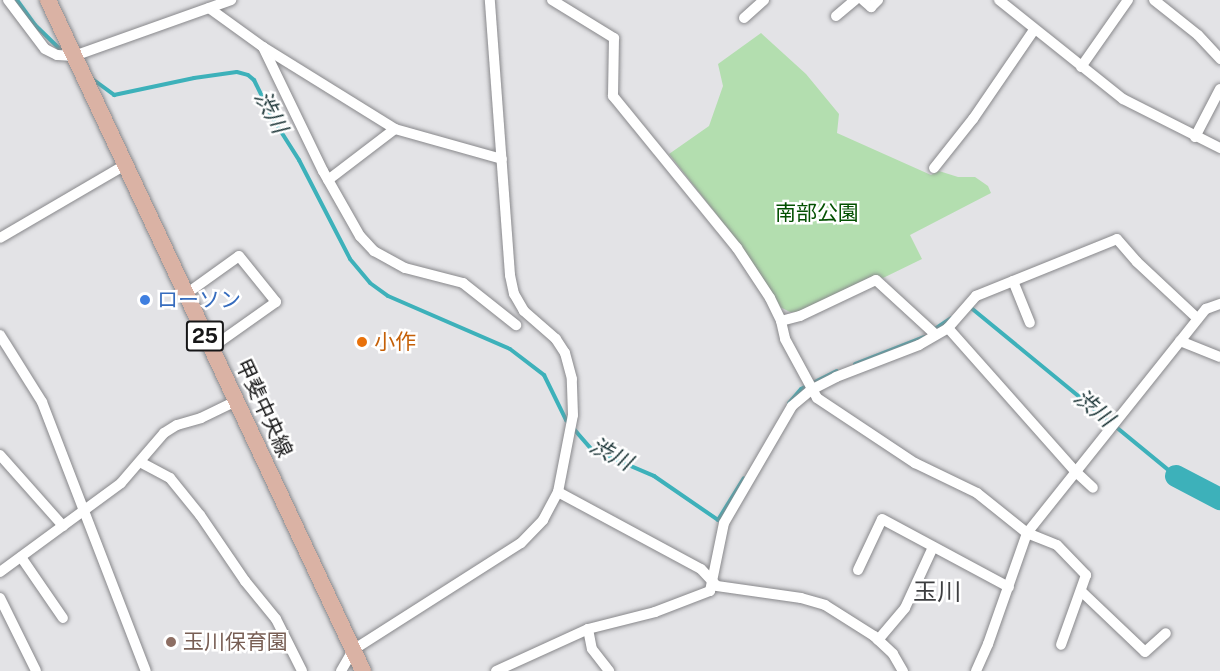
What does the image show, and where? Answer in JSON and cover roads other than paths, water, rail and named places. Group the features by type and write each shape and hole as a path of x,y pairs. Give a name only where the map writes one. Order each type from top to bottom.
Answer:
{"main road":[{"name":"甲斐中央線","path":"48,0 363,671"}],"street":[{"path":"9,0 45,49 57,55 74,56 227,1"},
{"path":"341,671 353,650 521,543 543,520 558,492 573,415 572,379 565,353 556,339 524,311 514,294 510,275 490,0"},
{"path":"552,0 614,38 613,96 737,248 770,298 781,321 785,339 811,390 830,407 915,464 977,493 1027,533 1057,545 1086,575 1061,645"},
{"path":"744,18 764,0"},
{"path":"836,16 855,0"},
{"path":"863,0 871,7 878,0"},
{"path":"999,0 1123,99 1220,148"},
{"path":"1081,67 1128,0"},
{"path":"1154,0 1198,34 1220,59"},
{"path":"209,8 263,47 395,129 502,159"},
{"path":"934,168 973,119 1034,30"},
{"path":"263,47 328,180 360,236 374,251 405,268 463,283 516,326"},
{"path":"1195,137 1206,120 1220,88"},
{"path":"328,180 395,129"},
{"path":"0,238 125,165"},
{"path":"496,671 588,629 677,604 710,591 714,582 724,523 792,406 811,390 836,377 919,345 948,328 976,296 1117,239 1137,262 1198,319"},
{"path":"186,294 239,256 276,302 211,348"},
{"path":"781,321 800,316 876,280 936,334"},
{"path":"1012,281 1030,323"},
{"path":"975,671 1009,587 1027,533 1206,309 1220,304"},
{"path":"948,328 1076,472 1093,488"},
{"path":"0,335 42,402 85,508 146,671"},
{"path":"1180,341 1220,357"},
{"path":"0,572 121,483 164,433 177,425 201,418 236,401"},
{"path":"0,455 63,526"},
{"path":"140,462 170,478 200,515 245,581 276,619 302,671"},
{"path":"558,492 701,569 714,582 727,588 801,598 825,605 878,640 892,654 903,671"},
{"path":"858,570 882,519 1009,587"},
{"path":"878,640 905,608 933,547"},
{"path":"21,557 63,618"},
{"path":"1081,591 1145,652 1166,633"},
{"path":"0,598 36,671"},
{"path":"588,629 592,649 609,671"}],"waterway":[{"name":"渋川","path":"17,0 35,25 64,53"},
{"name":"渋川","path":"91,78 114,95 194,78 237,72 248,75 254,80 273,119 299,160 350,259 370,283 388,296 510,349 544,375 566,420 591,449 654,476 718,520 744,478"},
{"name":"渋川","path":"970,307 1176,476"},
{"name":"渋川","path":"932,331 951,318"},
{"name":"渋川","path":"855,364 924,337"},
{"name":"渋川","path":"789,403 801,389 837,371"},
{"name":"渋川","path":"1176,476 1220,499"}],"place":[{"name":"ローソン","path":"145,300"},
{"name":"小作","path":"362,342"},
{"name":"玉川保育園","path":"171,642"}],"district":[{"name":"玉川","path":"937,592"}],"park label":[{"name":"南部公園","path":"817,213"}]}
